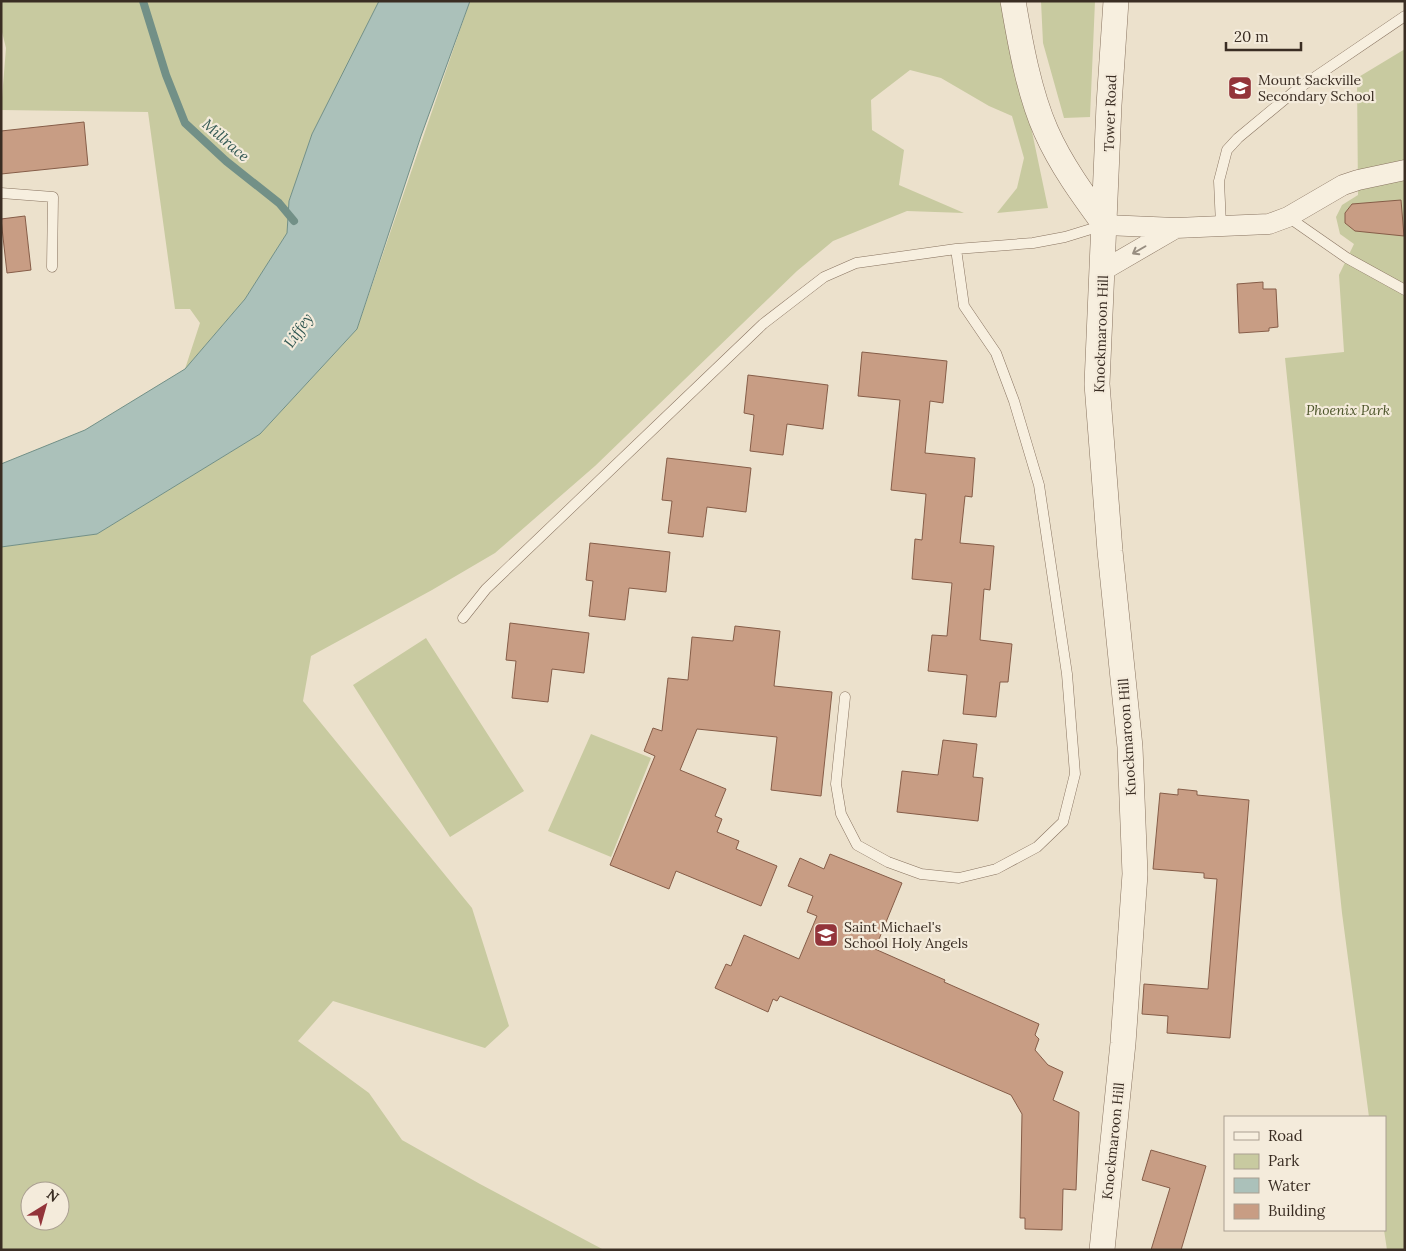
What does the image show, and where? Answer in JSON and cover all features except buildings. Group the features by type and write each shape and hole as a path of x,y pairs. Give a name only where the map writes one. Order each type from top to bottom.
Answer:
{"street":[{"path":"1013,1 1030,82 1046,131 1075,183 1105,225 1176,228 1269,224 1288,217 1343,185 1405,170"},
{"name":"Tower Road","path":"1105,225 1109,105 1116,1"},
{"name":"Knockmaroon Hill","path":"1102,1250 1124,1043 1134,874 1130,747 1110,551 1098,384 1105,225"},
{"path":"1102,271 1176,228"}],"lane":[{"path":"1221,225 1219,181 1227,150 1238,138 1296,90 1405,16"},
{"path":"1,193 53,197 52,267"},
{"path":"1288,217 1347,258 1405,290"},
{"path":"462,618 486,589 764,324 824,277 856,263 956,249 1033,244 1105,225"},
{"path":"845,697 836,784 841,814 856,845 888,862 921,874 959,878 996,869 1037,847 1063,822 1075,774 1067,674 1040,485 1014,400 996,353 964,306 956,249"}],"green space":[{"path":"1,1 379,1 312,134 289,201 287,233 245,299 185,369 200,323 190,309 175,309 148,112 1,110 6,48 1,28"},
{"path":"470,1 1007,1 1048,208 997,213 1017,188 1024,158 1012,116 989,106 941,78 910,70 871,100 872,130 904,150 899,185 964,213 907,211 833,241 797,271 595,466 495,553 432,590 311,656 303,701 472,908 509,1026 485,1048 333,1001 298,1041 369,1093 402,1140 604,1250 1,1250 1,547 97,534 260,434 357,329"},
{"path":"1041,1 1095,1 1090,117 1064,118 1043,43"},
{"name":"Phoenix Park","path":"1405,49 1405,1250 1387,1250 1384,1231 1386,1231 1386,1116 1369,1116 1342,913 1285,358 1344,352 1339,275 1354,244 1340,234 1336,217 1342,205 1358,195 1357,78"},
{"path":"426,638 524,791 450,837 353,685"},
{"path":"591,734 651,758 611,857 548,831"}],"water":[{"name":"Liffey","path":"379,1 470,1 421,136 357,329 260,434 97,534 1,547 1,464 85,430 185,369 245,299 287,233 289,201 312,134"}],"waterway":[{"name":"Millrace","path":"143,1 166,75 185,123 226,161 279,203 294,221"}],"place":[{"name":"Mount Sackville Secondary School","path":"1240,88"},
{"name":"Saint Michael's School Holy Angels","path":"826,935"}]}
